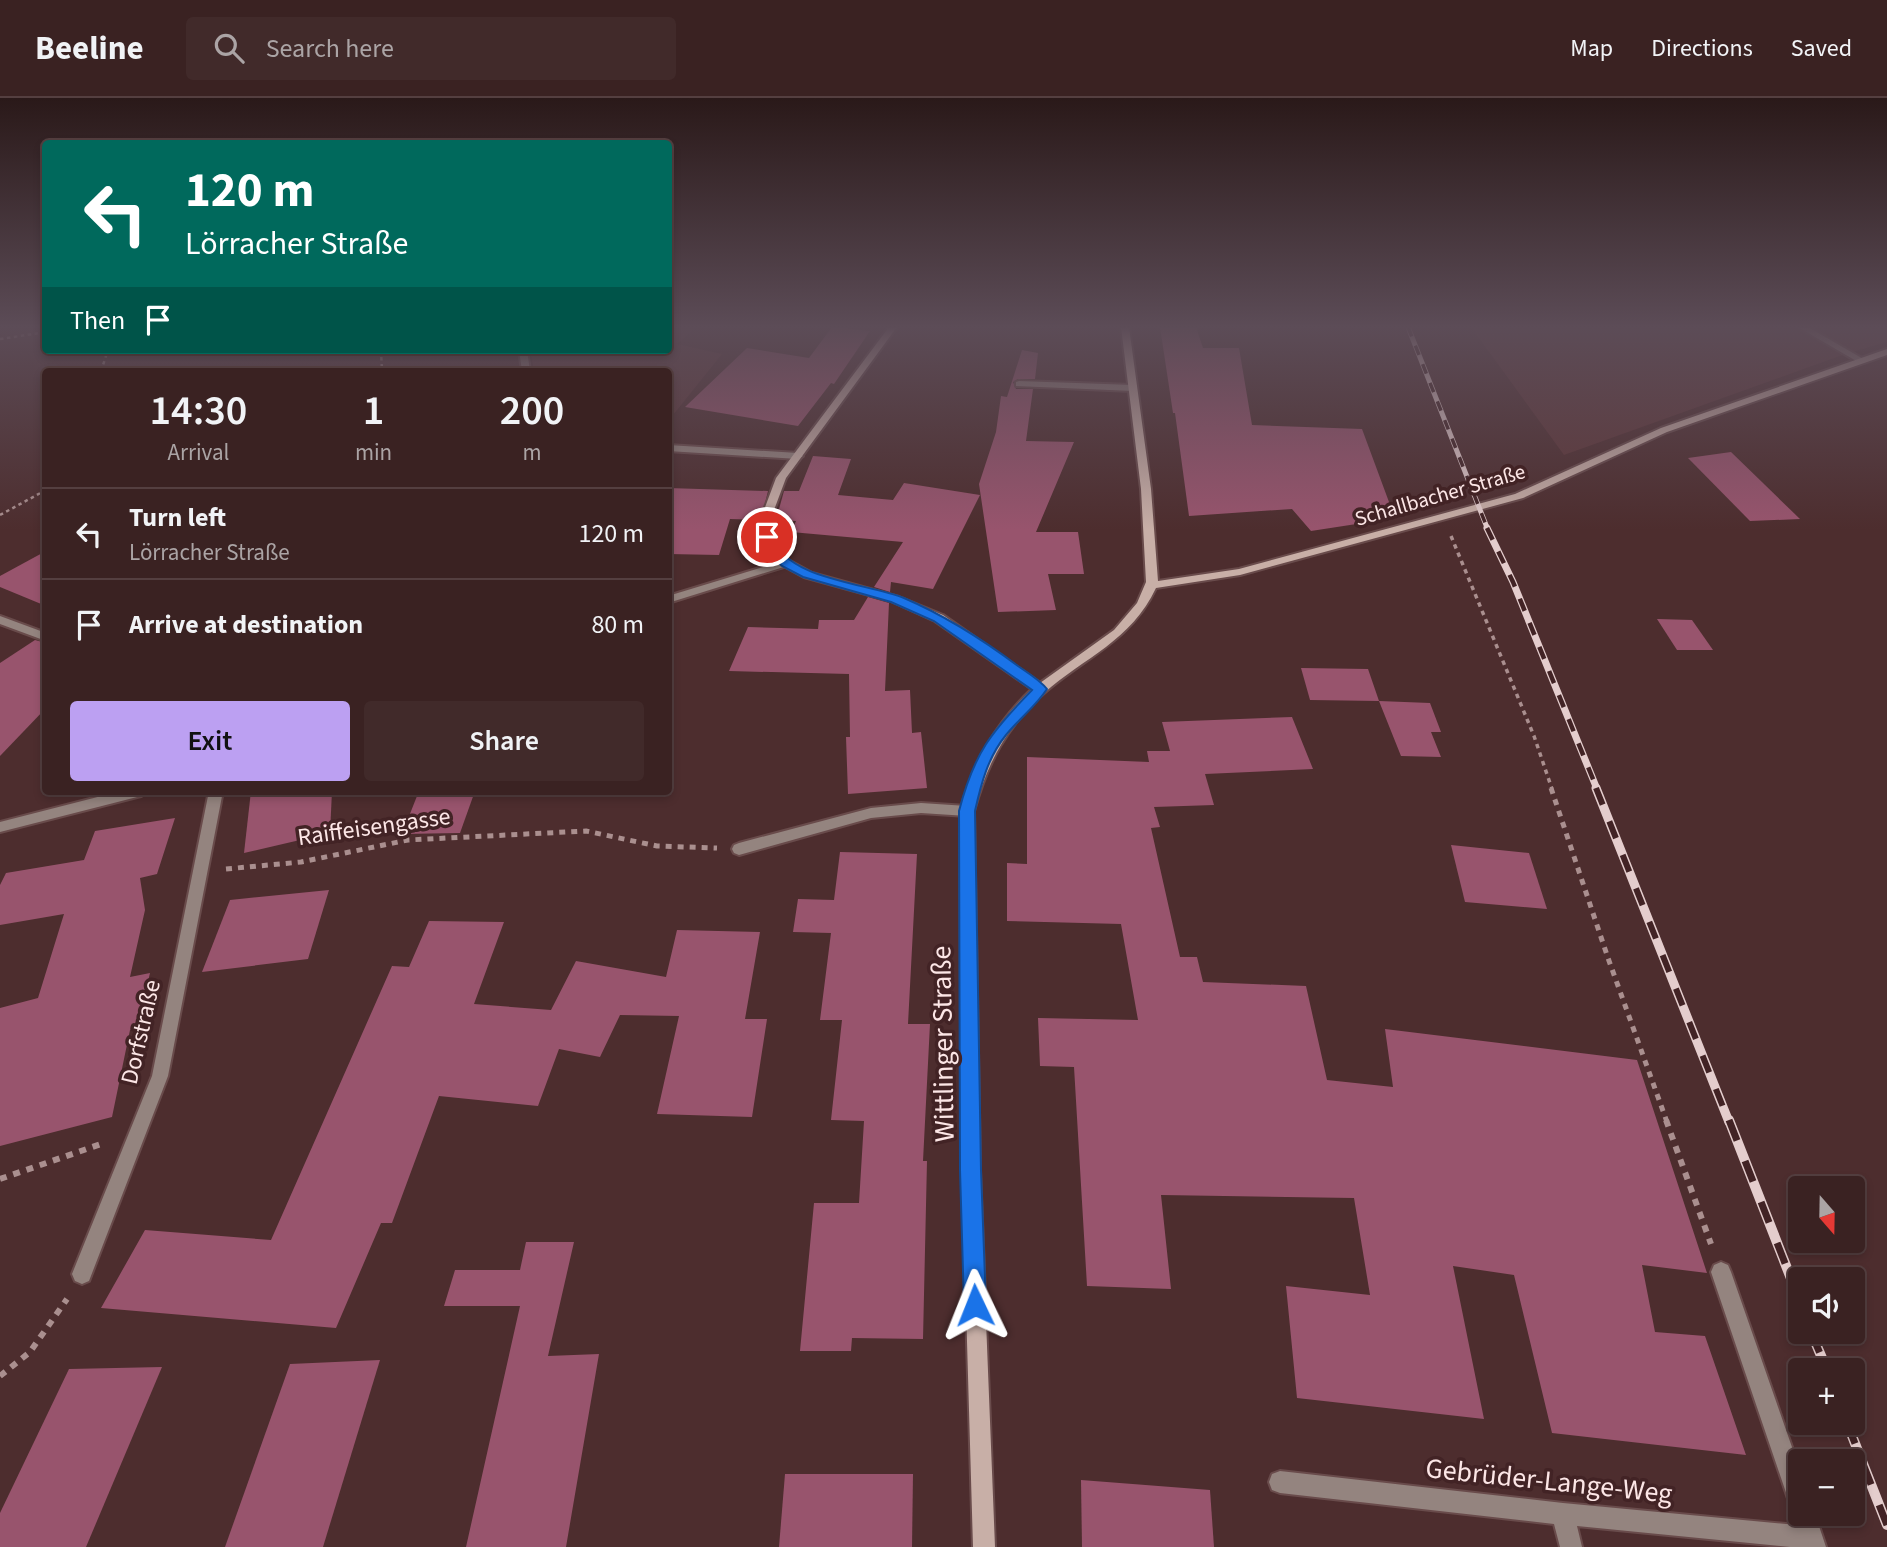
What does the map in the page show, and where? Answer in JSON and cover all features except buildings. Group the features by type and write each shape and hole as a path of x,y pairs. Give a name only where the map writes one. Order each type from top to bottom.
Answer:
{"street":[{"path":"843,395 781,478 769,510 767,537 771,551 808,575 895,599 939,618 1040,689"},
{"path":"1134,395 1147,494 1152,584"},
{"name":"Schallbacher Straße","path":"1152,584 1240,572 1519,496 1664,430 1764,395"},
{"path":"672,448 798,456"},
{"path":"672,599 786,563"},
{"name":"Wittlinger Straße","path":"984,1547 971,1170 967,811 975,778 988,749 1015,715 1040,689 1114,636 1139,609 1152,584"},
{"path":"0,620 42,636"},
{"path":"0,827 125,795"},
{"name":"Dorfstraße","path":"82,1274 160,1076 215,795"},
{"path":"739,849 871,813 921,808 967,811"},
{"path":"1721,1272 1788,1467"},
{"name":"Gebrüder-Lange-Weg","path":"1280,1482 1814,1542"},
{"path":"1563,1514 1570,1547"}],"path":[{"path":"0,515 42,492"},
{"path":"1443,516 1534,736 1608,958 1721,1272"},
{"name":"Raiffeisengasse","path":"200,872 301,862 408,840 586,831 657,846 739,849"},
{"path":"0,1179 138,1131"},
{"path":"0,1376 19,1366 55,1320 82,1274"}],"shaded area":[{"path":"672,395 689,395 672,416"},
{"path":"1520,395 1732,395 1564,455"}],"railway":[{"path":"1435,395 1488,530"},
{"path":"1487,528 1513,582 1597,789"},
{"path":"1596,788 1729,1122"},
{"path":"1729,1120 1788,1271"},
{"path":"1816,1344 1822,1358"},
{"path":"1852,1435 1887,1525"}],"route":[{"path":"767,537 771,551 786,563 808,575 895,599 939,618 1040,689 1000,733 985,755 975,778 967,811 975,1305"}]}
